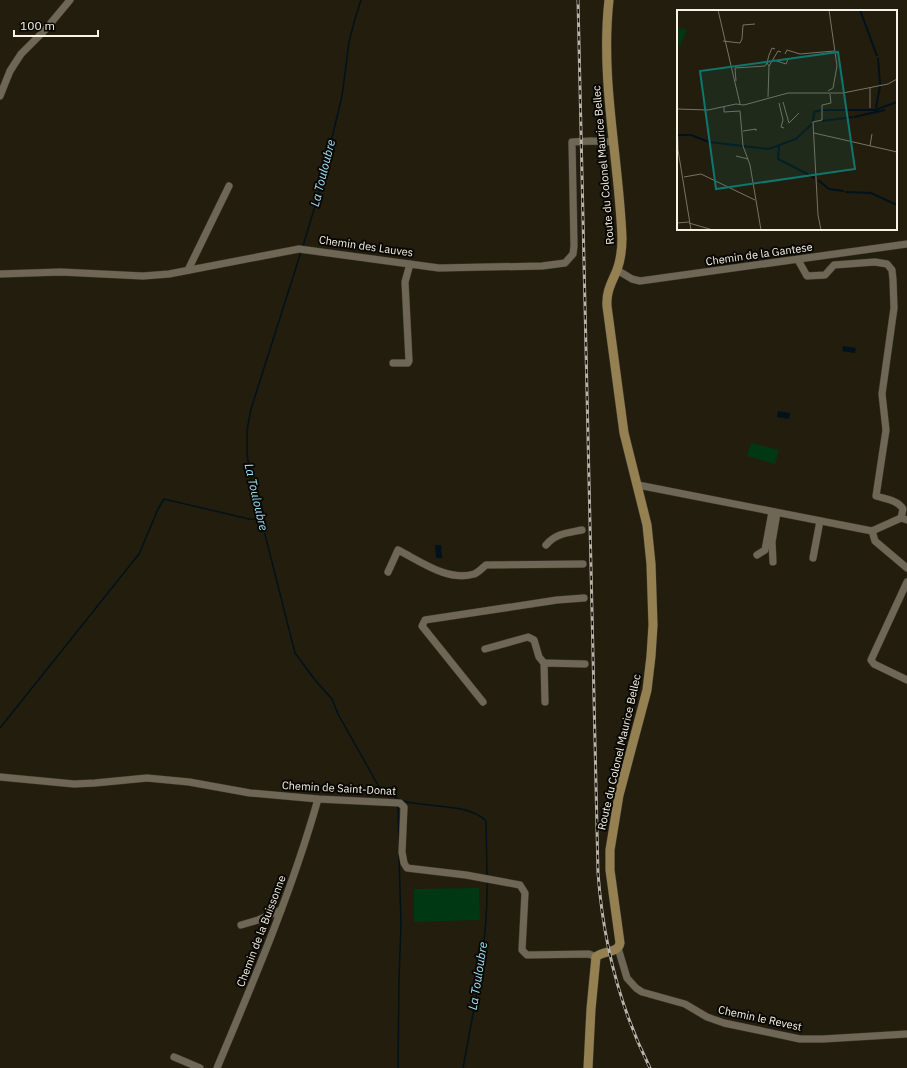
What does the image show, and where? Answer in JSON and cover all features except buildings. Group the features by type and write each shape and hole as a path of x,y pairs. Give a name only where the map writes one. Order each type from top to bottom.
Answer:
{"main road":[{"name":"Route du Colonel Maurice Bellec","path":"609,0 606,48 622,238 621,256 617,270 608,290 607,306 624,432 638,485 649,538 652,588 652,648 650,674 644,703 619,795 611,842 610,870 620,943 618,948"},
{"path":"588,1068 591,1009 596,957 600,954 618,948"}],"street":[{"path":"0,96 10,71 21,54 70,0"},
{"name":"Chemin des Lauves","path":"0,274 61,272 143,276 169,274 302,249 439,268 542,266 565,263 573,254 574,246 572,142 614,142"},
{"path":"188,270 229,186"},
{"name":"Chemin de la Gantese","path":"617,270 640,282 907,244"},
{"path":"638,485 872,531 904,519 903,509 901,506 895,502 876,496 886,430 882,394 894,308 892,270 887,264 875,262 834,265 825,275 807,276 798,260"},
{"path":"393,363 408,363 409,361 405,282 410,264"},
{"path":"757,556 765,550 775,512"},
{"path":"773,562 772,542 775,512"},
{"path":"813,558 820,521"},
{"path":"546,545 552,538 566,533 582,530"},
{"path":"872,531 875,541 907,568"},
{"path":"388,572 398,550 436,570 454,575 475,574 486,565 583,564"},
{"path":"907,582 871,660 874,664 907,680"},
{"path":"483,702 422,626 425,620 557,600 584,598"},
{"path":"485,649 528,637 534,640 539,657 544,662 584,664"},
{"path":"544,662 545,702"},
{"name":"Chemin de Saint-Donat","path":"0,776 74,784 147,778 189,782 250,793 318,799 400,803 404,807 402,852 404,863 407,868 466,875 520,885 525,893 522,950 527,955 589,954 596,957"},
{"name":"Chemin de la Buissonne","path":"217,1068 258,971 281,910 305,845 318,799"},
{"path":"241,925 258,920 281,910"},
{"name":"Chemin le Revest","path":"618,948 627,978 636,988 642,992 685,1004 707,1017 724,1023 800,1039 907,1034"},
{"path":"174,1058 200,1068"}],"green space":[{"path":"751,443 779,450 775,464 747,456"},
{"path":"414,889 479,889 480,920 414,921"}],"water":[{"path":"843,346 856,348 855,353 842,351"},
{"path":"778,411 790,413 789,419 777,417"},
{"path":"435,545 441,545 442,558 436,558"}],"waterway":[{"name":"La Touloubre","path":"303,246 318,196 342,96 349,42 361,0"},
{"name":"La Touloubre","path":"301,252 251,409 247,430 247,454 251,479 295,653 315,680 332,699 338,714 379,787 392,796 403,801 460,809 479,816 486,821 487,876"},
{"path":"0,728 139,554 158,509 164,499 249,519 260,519"},
{"path":"398,806 399,842"},
{"path":"398,1068 401,924 399,856"},
{"name":"La Touloubre","path":"463,1068 483,953 487,906 487,883"}],"railway":[{"path":"578,0 598,873 600,898 608,948 614,973 621,997 639,1045 650,1068"}]}
